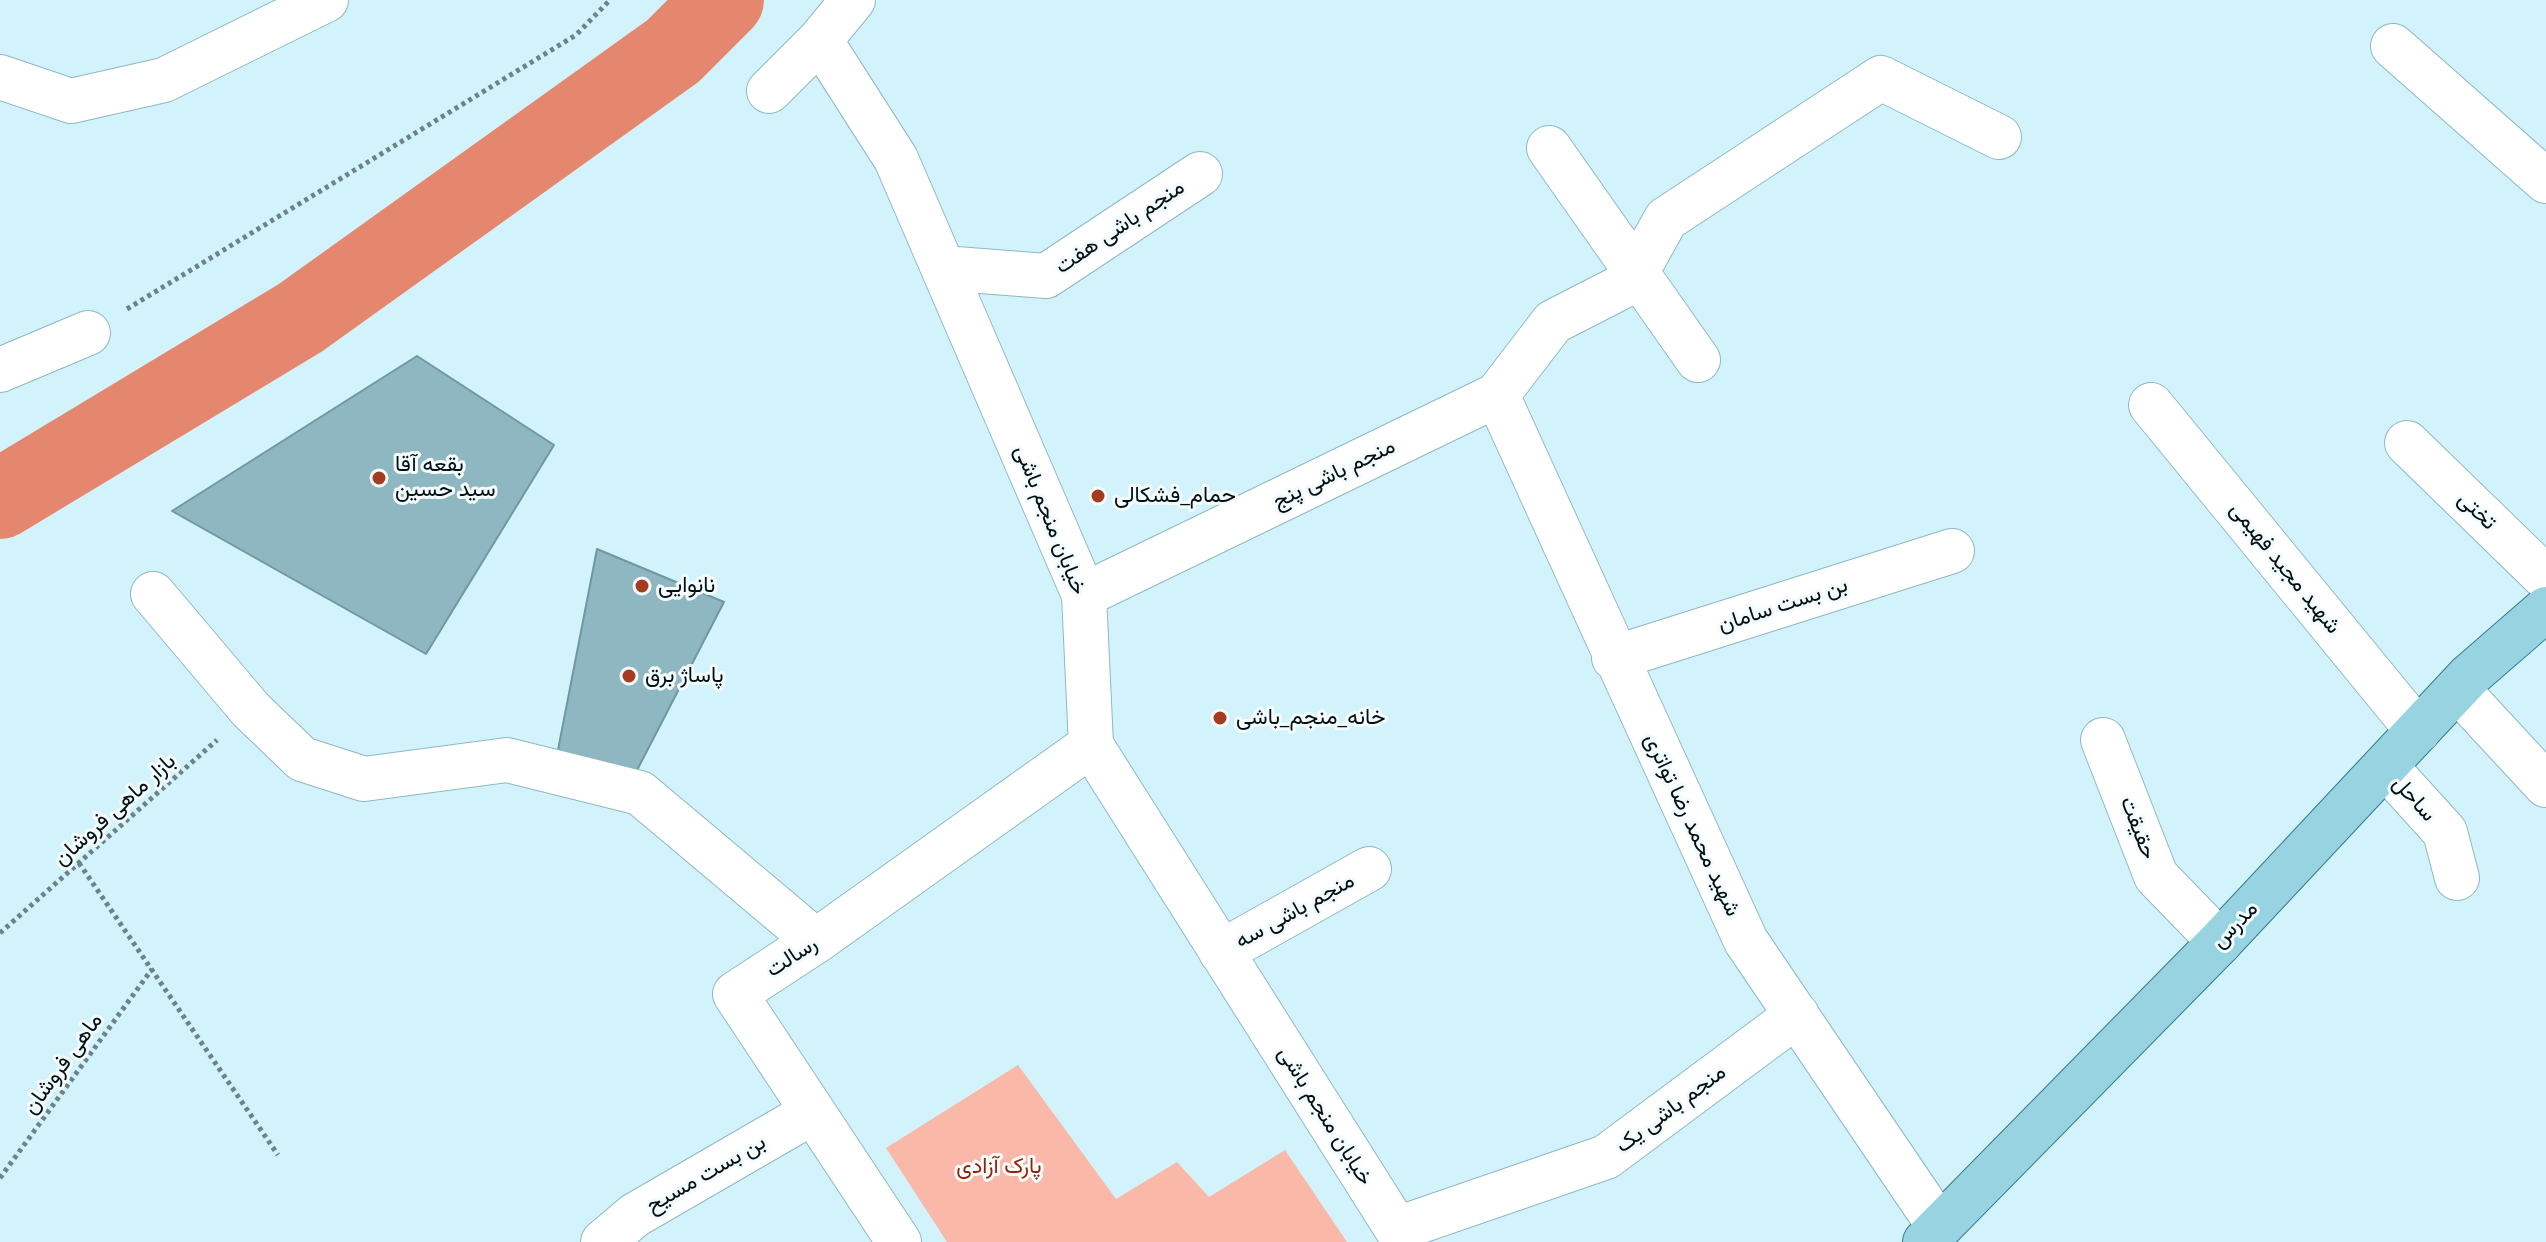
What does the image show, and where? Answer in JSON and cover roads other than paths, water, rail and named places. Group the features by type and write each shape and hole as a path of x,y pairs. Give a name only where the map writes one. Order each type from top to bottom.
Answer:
{"main road":[{"name":"مدرس","path":"1932,1234 2220,942 2469,676 2546,609"}],"street":[{"path":"0,77 71,101 164,80 326,0"},
{"path":"769,91 820,40 853,0"},
{"name":"خیابان منجم باشی","path":"820,40 896,159 1084,595 1091,745 1401,1236"},
{"path":"2393,46 2546,181"},
{"path":"1497,395 1553,322 1631,282 1666,219 1881,78 1999,137"},
{"path":"1549,148 1638,270 1698,360"},
{"name":"منجم باشی هفت","path":"943,268 1046,276 1200,174"},
{"path":"0,370 88,333"},
{"name":"منجم باشی پنج","path":"1084,595 1497,395"},
{"name":"شهید محمد رضا تواتری","path":"1497,395 1614,658 1746,941 1797,1015 1932,1234"},
{"name":"شهید مجید فهیمی","path":"2151,405 2418,731"},
{"name":"تختی","path":"2407,443 2546,578"},
{"name":"بن بست سامان","path":"1614,658 1952,551"},
{"path":"153,594 251,710 302,759 364,779 507,760 640,793 816,941"},
{"path":"2458,690 2546,785"},
{"name":"حقیقت","path":"2103,740 2156,876 2220,942"},
{"name":"رسالت","path":"899,1242 735,994 816,941 1091,745"},
{"name":"ساحل","path":"2385,766 2445,832 2457,878"},
{"name":"منجم باشی سه","path":"1221,952 1369,869"},
{"name":"منجم باشی یک","path":"1401,1236 1606,1157 1797,1015"},
{"name":"بن بست مسیح","path":"603,1242 635,1215 813,1112"}],"waterway":[{"path":"0,499 300,318 673,51 724,0"}],"place":[{"name":"بقعه آقا سید حسین","path":"379,478"},
{"name":"حمام_فشکالی","path":"1098,496"},
{"name":"نانوایی","path":"642,586"},
{"name":"پاساژ برق","path":"629,676"},
{"name":"خانه_منجم_باشی","path":"1220,718"}],"park label":[{"name":"پارک آزادی","path":"999,1167"}]}
